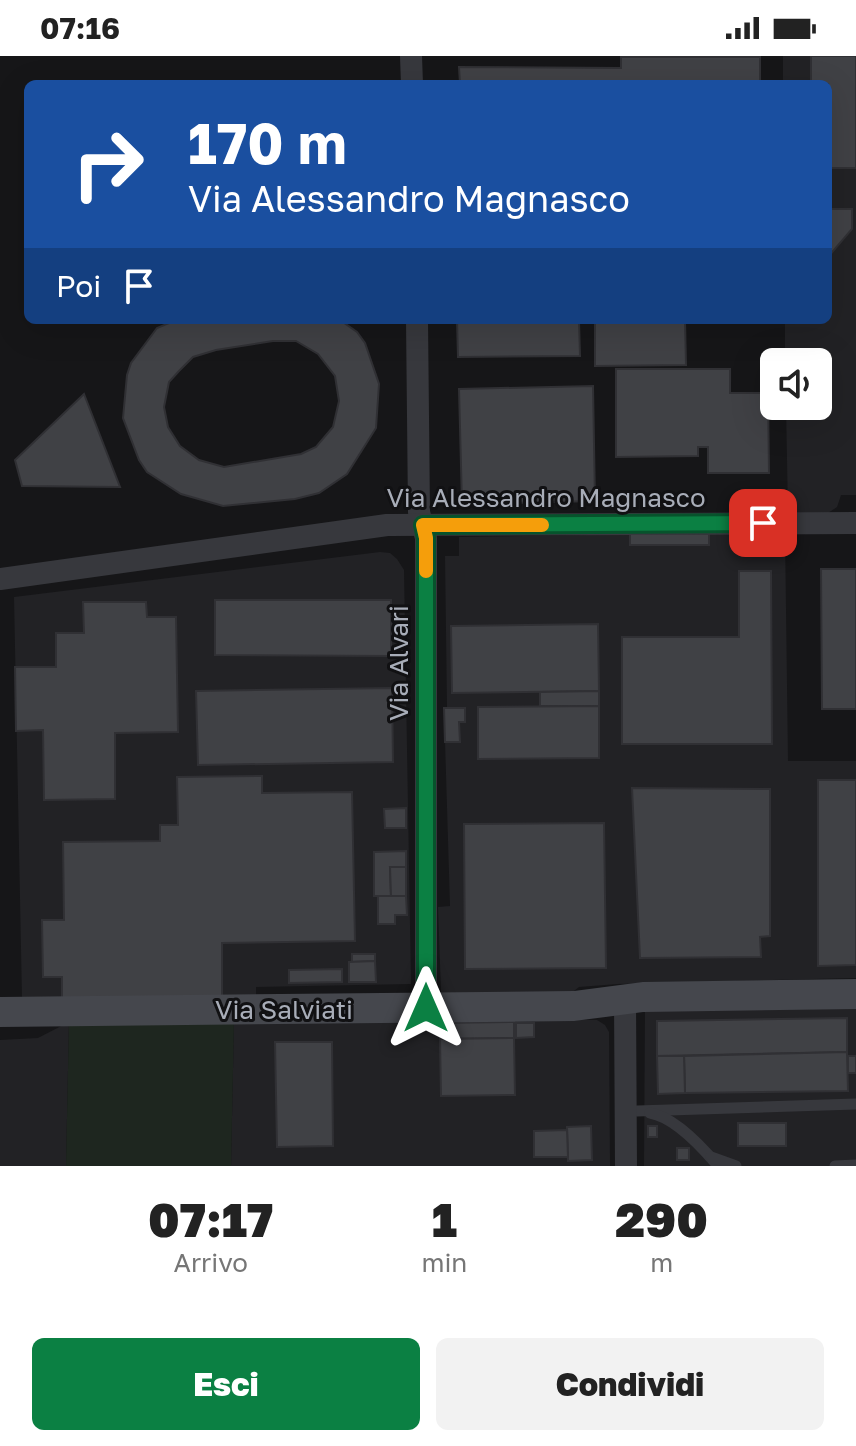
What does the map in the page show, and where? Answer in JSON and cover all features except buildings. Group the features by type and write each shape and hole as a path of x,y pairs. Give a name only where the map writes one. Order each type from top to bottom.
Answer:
{"street":[{"path":"411,56 412,80"},
{"name":"Via Alvari","path":"417,324 419,512 426,538 426,1008"},
{"name":"Via Alessandro Magnasco","path":"0,579 387,525 856,523"},
{"name":"Via Salviati","path":"0,1012 574,1006 643,997 856,994"},
{"path":"625,1000 631,1109 626,1166"}],"lane":[{"path":"631,1109 856,1104"},
{"path":"631,1109 658,1114 697,1142 714,1161 736,1166"},
{"path":"835,1166 856,1165"}],"shaded area":[{"path":"783,56 856,56 856,495 841,495 837,507 828,513 788,513 786,420 832,420 832,348 785,348 785,324 832,324 832,80 783,80"},
{"path":"785,532 788,761 856,761 856,978 618,984 579,987 569,995 449,997 441,992 438,907 450,906 444,708 447,707 445,556 459,556 459,537"},
{"path":"390,553 404,570 411,984 256,987 256,995 22,999 14,597"},
{"path":"856,1008 856,1166 644,1166 645,1009"},
{"path":"234,1020 597,1020 609,1032 610,1166 231,1166"},
{"path":"234,1020 231,1166 66,1166 69,1022"},
{"path":"69,1022 66,1166 0,1166 0,1040 38,1038"}],"slow traffic":[{"path":"426,571 423,525 542,525"}],"route":[{"path":"426,1008 426,538 423,525 763,523"}]}
